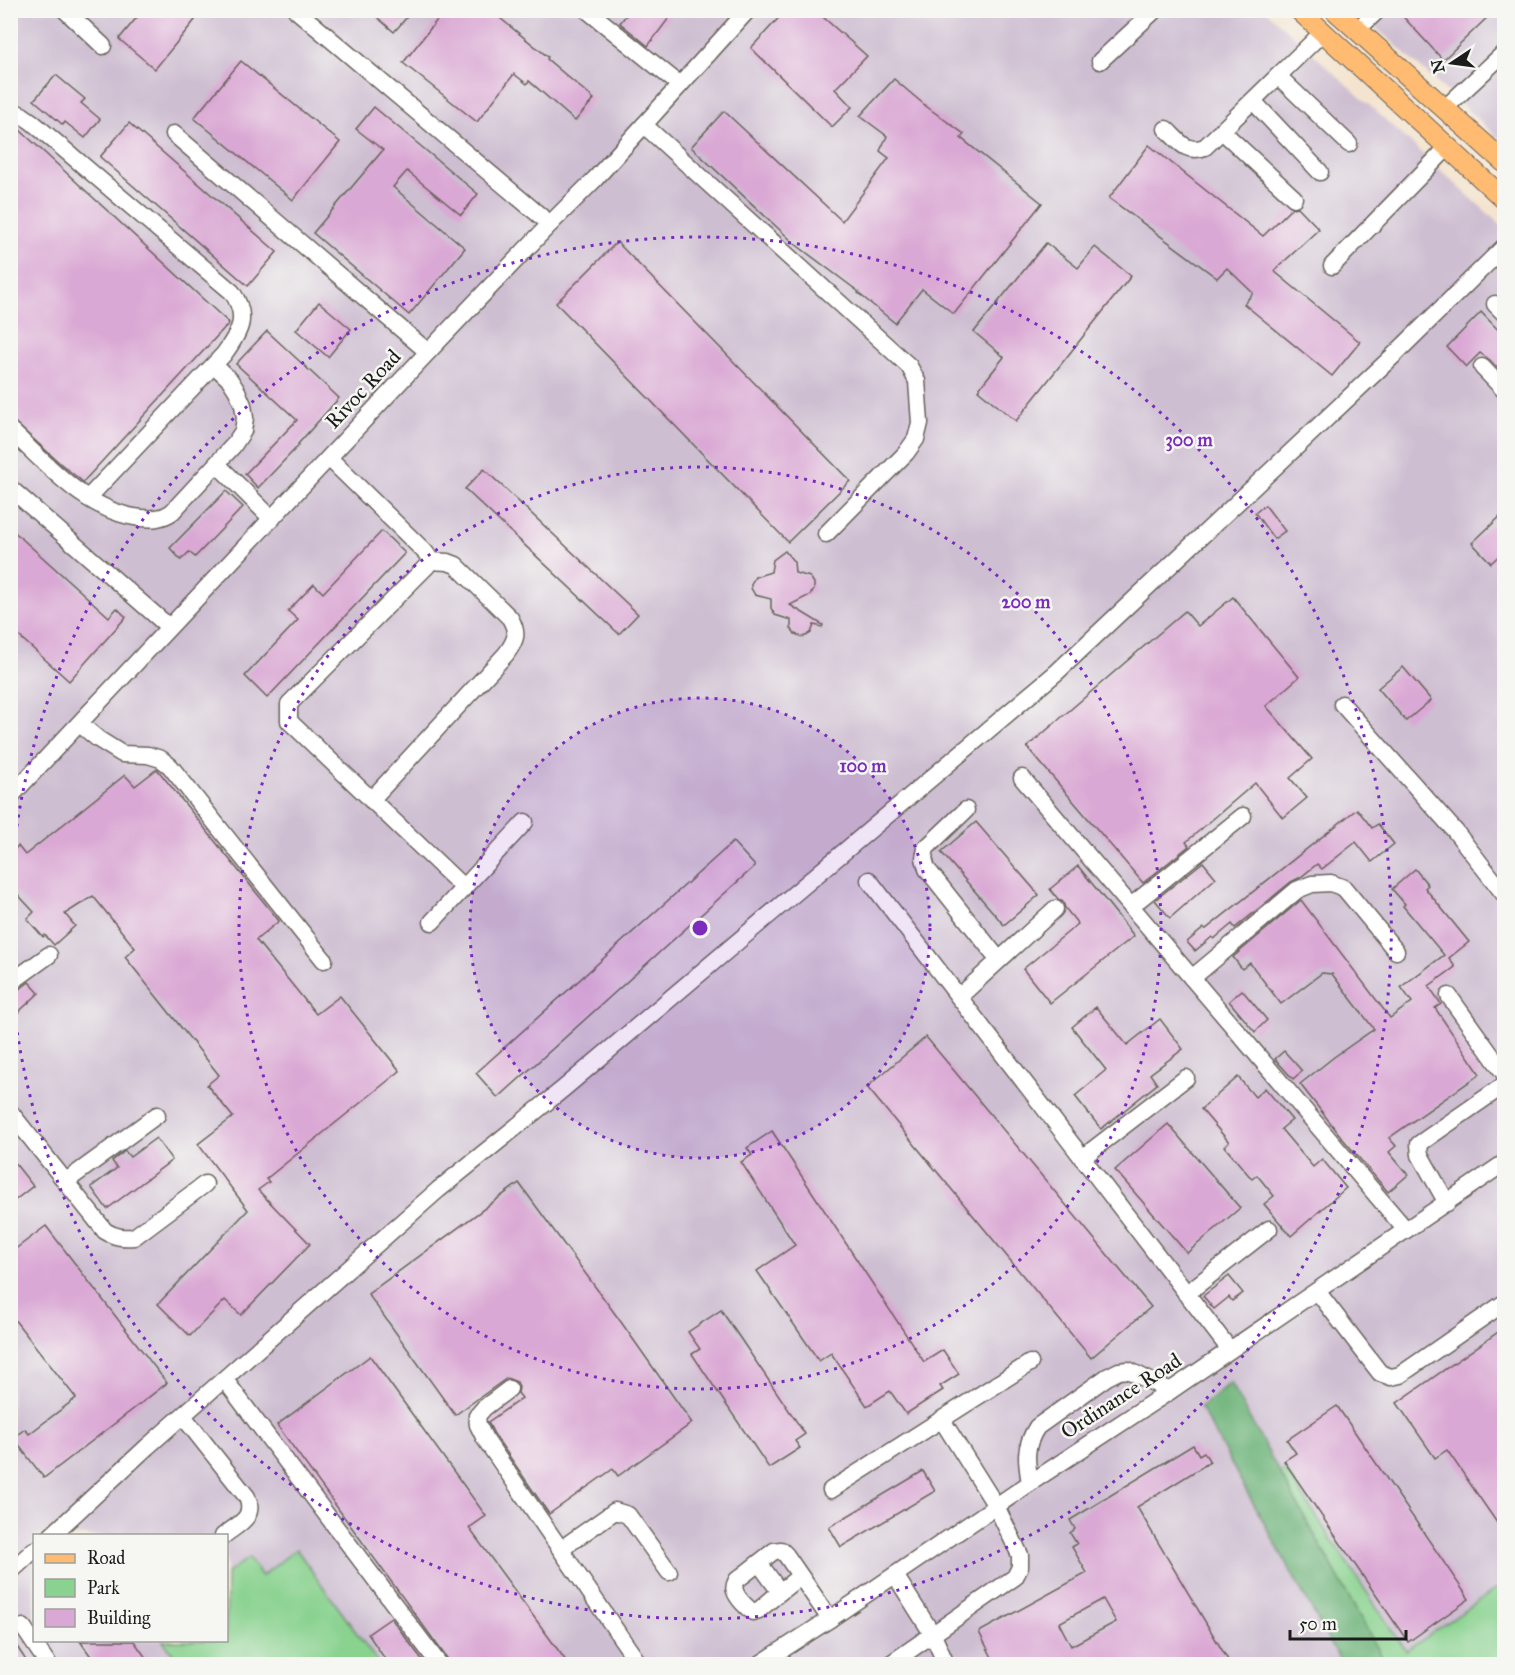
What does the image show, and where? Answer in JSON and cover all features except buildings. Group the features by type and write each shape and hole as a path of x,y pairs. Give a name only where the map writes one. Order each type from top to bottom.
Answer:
{"main road":[{"path":"1299,10 1504,198"},
{"path":"1335,10 1503,157"}],"street":[{"path":"65,10 103,46"},
{"path":"296,10 550,224"},
{"path":"587,10 680,85"},
{"name":"Rivoc Road","path":"10,797 428,352 595,180 748,10"},
{"path":"1100,61 1155,10"},
{"path":"1357,30 1378,10"},
{"path":"1166,129 1186,148 1196,150 1205,147 1323,32"},
{"path":"1445,108 1504,52"},
{"path":"1278,76 1349,144"},
{"path":"1253,100 1320,172"},
{"path":"10,110 32,122 232,292 239,302 242,315 237,337 224,354 88,498"},
{"path":"644,125 909,366 917,381 920,423 916,439 906,453 826,534"},
{"path":"1222,131 1294,198"},
{"path":"174,134 428,352"},
{"path":"1332,266 1448,147"},
{"path":"53,1534 438,1190 563,1089 1057,672 1392,357 1504,247"},
{"path":"10,430 75,489 108,510 126,516 166,517 217,464 243,431 245,418 237,391 230,380 214,365"},
{"path":"1482,367 1504,390"},
{"path":"329,458 424,551 429,561 427,566 289,705 289,721 464,888"},
{"path":"217,464 272,519"},
{"path":"10,488 169,627"},
{"path":"372,800 506,654 515,641 516,628 510,618 456,565 429,561"},
{"path":"1342,704 1455,831 1504,894"},
{"path":"80,724 122,754 148,755 161,759 170,766 324,960"},
{"path":"1022,778 1406,1230"},
{"path":"966,810 926,848 924,858 927,869 999,960"},
{"path":"1131,906 1243,816"},
{"path":"432,921 525,822"},
{"path":"870,880 1230,1350"},
{"path":"1192,978 1297,890 1312,884 1331,883 1344,888 1396,951"},
{"path":"959,997 1055,909"},
{"path":"10,983 49,955"},
{"path":"1449,996 1504,1073"},
{"path":"1082,1158 1186,1078"},
{"path":"1447,1203 1420,1155 1419,1144 1504,1084"},
{"path":"10,1112 105,1231 113,1235 123,1238 134,1236 206,1184"},
{"path":"66,1182 157,1116"},
{"name":"Ordinance Road","path":"760,1665 1170,1391 1504,1163"},
{"path":"1186,1294 1269,1229"},
{"path":"1317,1291 1380,1372 1391,1377 1400,1375 1504,1304"},
{"path":"831,1490 1030,1363"},
{"path":"1030,1483 1027,1450 1030,1437 1037,1427 1107,1377 1119,1371 1128,1370 1170,1391"},
{"path":"225,1380 440,1665"},
{"path":"509,1389 477,1416 478,1425 639,1665"},
{"path":"183,1416 247,1497 250,1505 247,1517 226,1534"},
{"path":"890,1665 1016,1577 1020,1567 1020,1555 996,1506 942,1420"},
{"path":"561,1549 615,1511 622,1512 628,1515 669,1572"},
{"path":"800,1576 759,1610 753,1612 735,1591 734,1585 737,1580 774,1551 781,1550 786,1555 830,1619"},
{"path":"10,1572 33,1551"},
{"path":"759,1563 780,1592"},
{"path":"895,1575 933,1635 946,1665"},
{"path":"23,1627 48,1665"}],"shaded area":[{"path":"11,11 1266,11 1504,228 1504,1664 11,1664"},
{"path":"1356,11 1504,11 1504,143 1389,39"}],"green space":[{"path":"1230,1383 1386,1664 1342,1664 1200,1407"},
{"path":"1285,1470 1406,1651 1503,1584 1504,1664 1386,1664 1280,1473"},
{"path":"296,1549 379,1664 181,1664 164,1642 228,1642 228,1572 249,1558 262,1576"}]}
